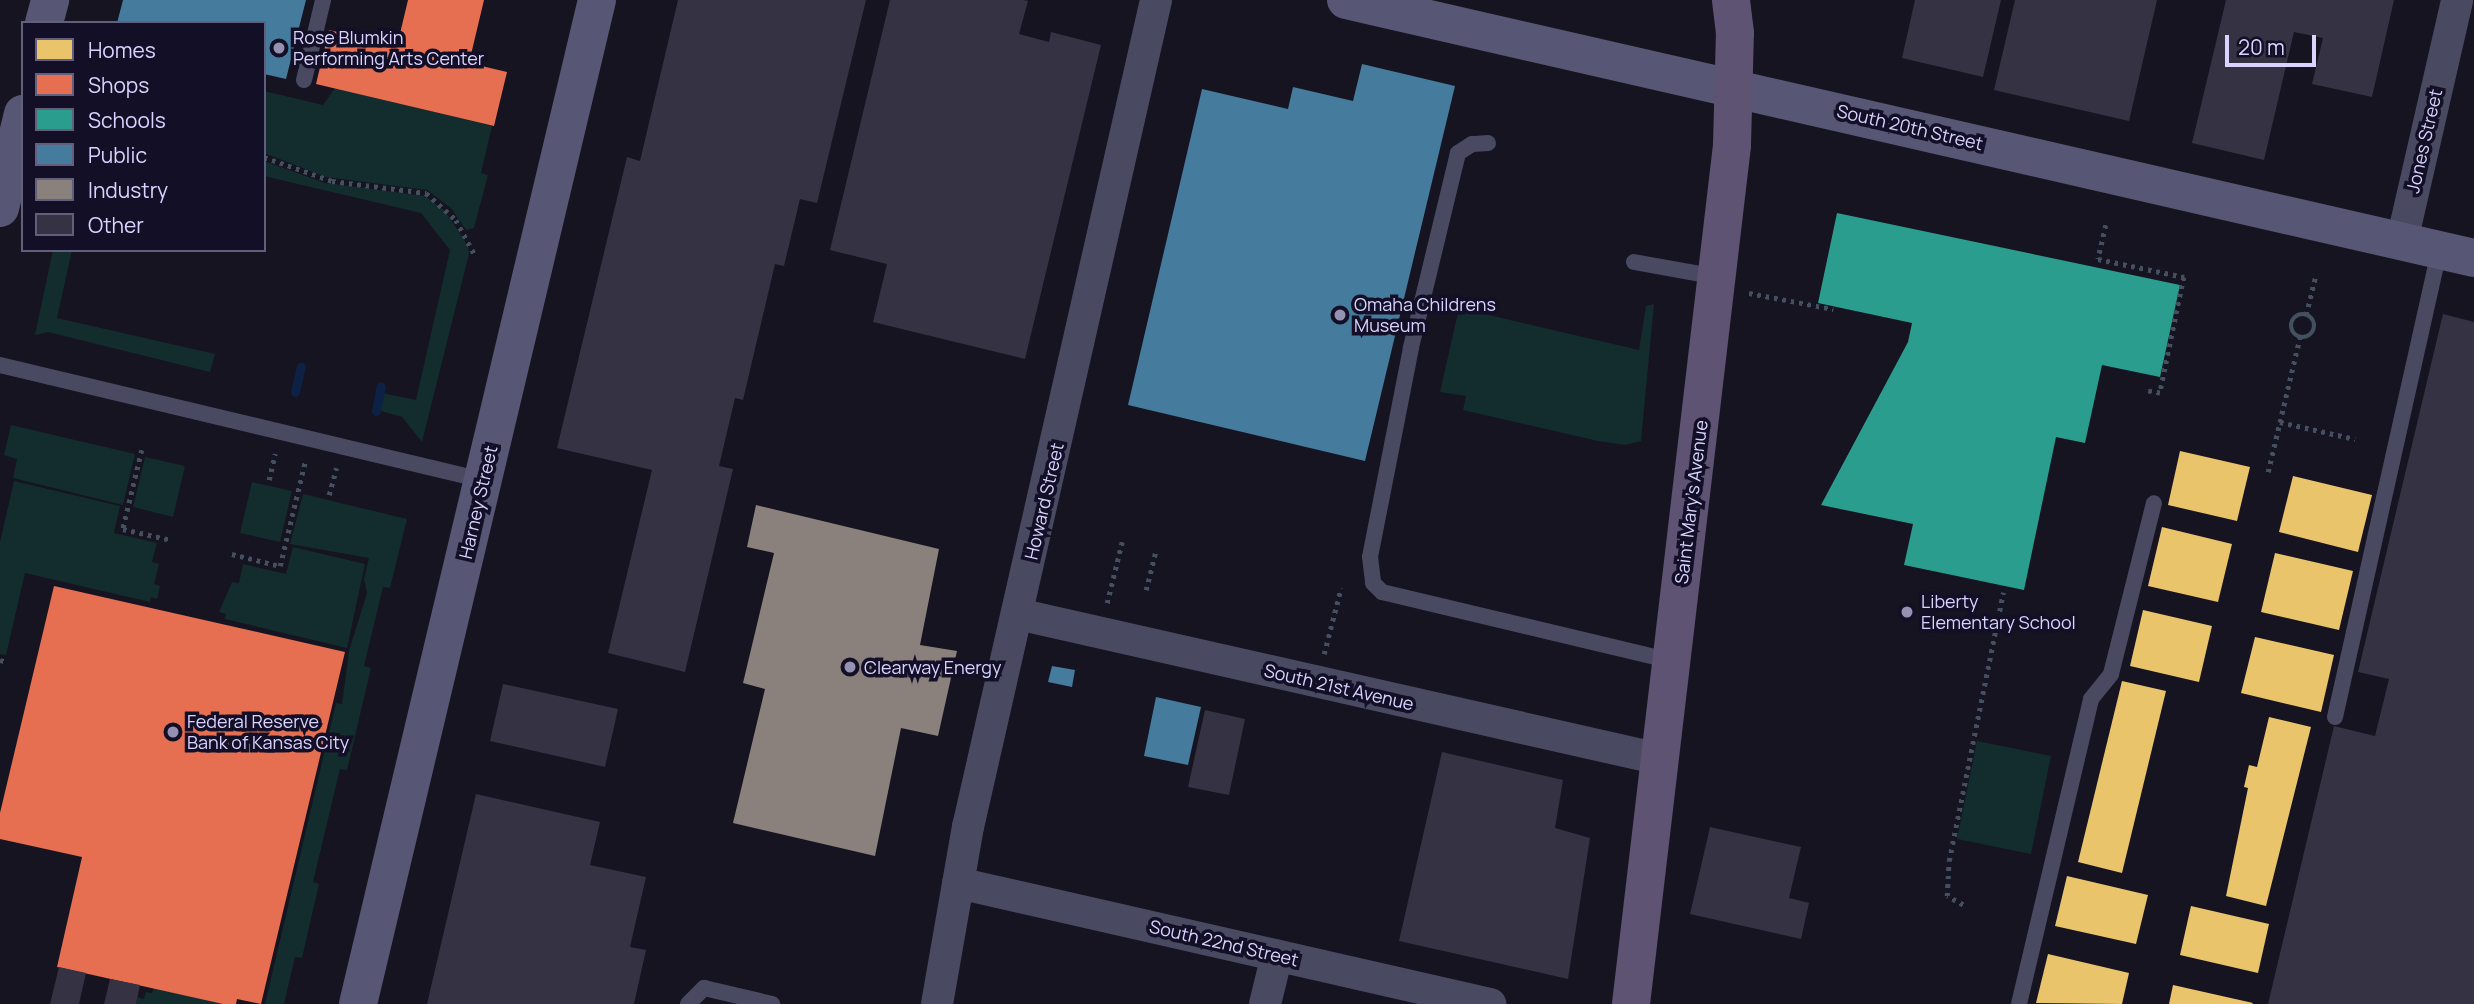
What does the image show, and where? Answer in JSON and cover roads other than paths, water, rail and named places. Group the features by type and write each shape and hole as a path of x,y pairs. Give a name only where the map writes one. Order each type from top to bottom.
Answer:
{"main road":[{"path":"45,21 50,0"},
{"name":"Harney Street","path":"358,1004 597,0"},
{"name":"South 20th Street","path":"1346,0 2456,254"},
{"name":"Saint Mary's Avenue","path":"1631,1004 1672,661 1733,285 1735,88 1731,0"},
{"path":"0,208 21,122"}],"street":[{"name":"Howard Street","path":"937,1004 958,883 1156,0"},
{"name":"Jones Street","path":"2402,241 2456,0"},
{"name":"South 21st Avenue","path":"1018,614 1660,759"},
{"name":"South 22nd Street","path":"958,883 1490,1004"},
{"path":"1265,1004 1277,955"}],"lane":[{"path":"304,80 323,0"},
{"path":"1488,143 1472,144 1458,153 1409,360 1370,558 1373,583 1382,592 1672,661"},
{"path":"2335,717 2456,254"},
{"path":"1634,262 1733,285"},
{"path":"0,365 483,480"},
{"path":"2019,1004 2091,699 2111,674 2154,503"},
{"path":"688,1004 704,988 772,1004"}],"waterway":[{"path":"295,392 301,367"},
{"path":"376,411 381,386"}],"place":[{"name":"Rose Blumkin Performing Arts Center","path":"279,48"},
{"name":"Omaha Childrens Museum","path":"1340,315"},
{"name":"Liberty Elementary School","path":"1907,612"},
{"name":"Clearway Energy","path":"850,667"},
{"name":"Federal Reserve Bank of Kansas City","path":"173,732"}]}
